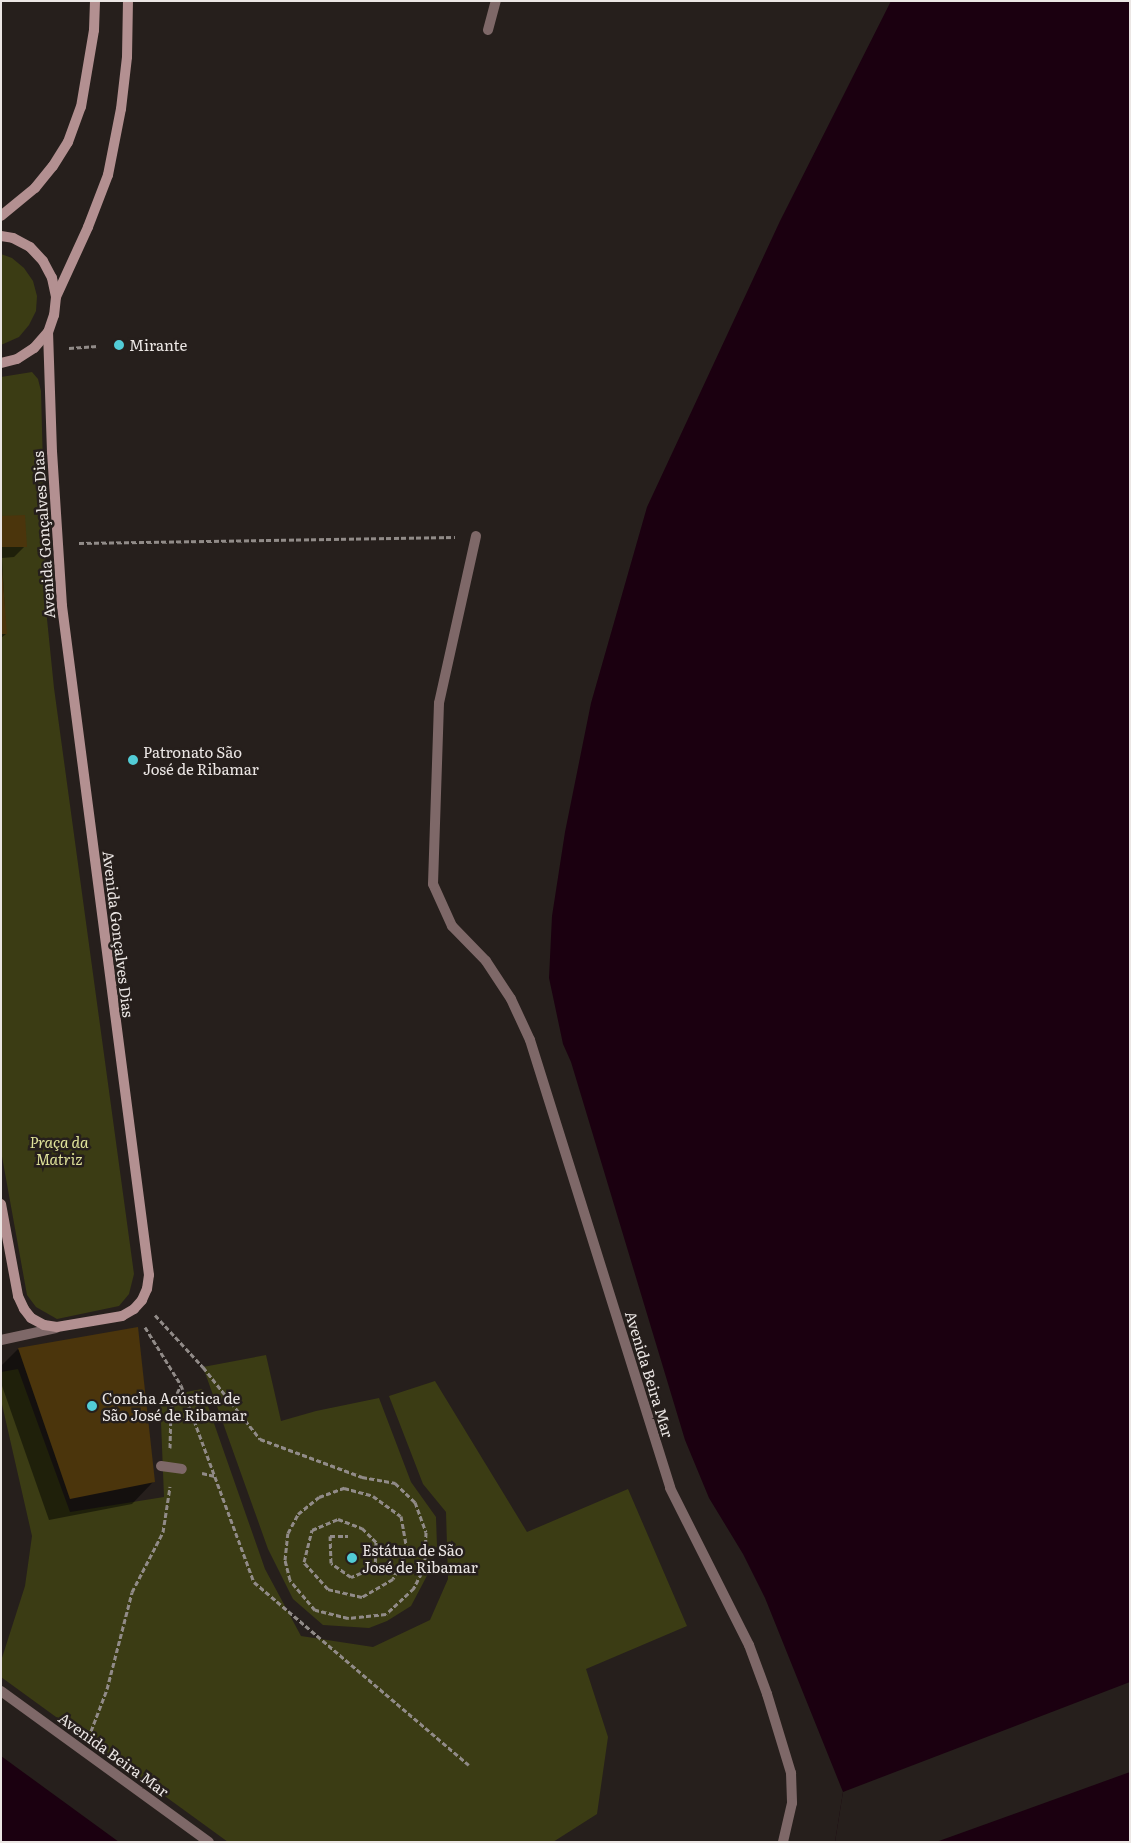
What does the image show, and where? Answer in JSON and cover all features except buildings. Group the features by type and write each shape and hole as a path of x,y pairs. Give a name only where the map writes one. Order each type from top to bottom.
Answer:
{"main road":[{"path":"1,216 35,188 53,166 68,142 81,107 94,30 95,1"},
{"path":"1,363 17,359 34,348 48,332 54,315 56,297 88,227 108,176 121,109 126,66 128,1"},
{"path":"1,236 13,238 30,248 43,261 52,278 56,297"},
{"name":"Avenida Gonçalves Dias","path":"48,332 52,452 62,606 149,1275 147,1289 142,1300 134,1309 122,1316 57,1328"},
{"path":"1,1204 18,1296 24,1309 38,1322 57,1328"}],"street":[{"path":"488,30 496,1"},
{"name":"Avenida Beira Mar","path":"476,536 438,703 433,884 452,926 486,961 511,999 530,1040 670,1488 749,1645 761,1677 790,1773 792,1803 783,1842"},
{"path":"1,1340 57,1328"},
{"path":"161,1466 182,1469"},
{"name":"Avenida Beira Mar","path":"1,1691 208,1842"}],"path":[{"path":"67,348 98,346"},
{"path":"76,543 476,536"},
{"path":"142,1300 203,1367 260,1439 362,1477 395,1483 415,1502 426,1532 425,1566 414,1588 386,1614 348,1618 314,1610 290,1580 285,1560 288,1533 298,1514 320,1497 344,1488 373,1496 401,1516 407,1550 393,1579 362,1597 328,1589 304,1562 312,1530 338,1519 362,1528 376,1542 375,1567 351,1577 332,1563 330,1536 348,1536"},
{"path":"134,1309 181,1385 254,1582 469,1765"},
{"path":"170,1448 171,1407 181,1385"},
{"path":"84,1751 106,1689 132,1592 164,1532 170,1490"}],"green space":[{"path":"1,254 12,258 24,268 33,281 37,296 36,311 29,325 19,337 1,345"},
{"name":"Praça da Matriz","path":"32,372 38,379 41,391 47,619 54,688 134,1274 129,1294 119,1306 57,1319 36,1307 27,1295 1,1151 1,377"},
{"path":"266,1355 281,1421 316,1411 379,1398 411,1482 436,1517 437,1546 430,1570 411,1606 387,1621 369,1628 323,1625 293,1599 268,1549 203,1367"},
{"path":"18,1369 70,1512 164,1497 160,1397 202,1389 265,1569 301,1636 373,1647 430,1620 448,1579 446,1512 423,1484 389,1396 435,1381 527,1532 628,1489 687,1626 586,1669 608,1737 597,1814 553,1842 228,1842 1,1677 1,1661 25,1586 32,1536 1,1400 1,1372"}],"shaded area":[{"path":"891,1 1130,1 1130,1842 835,1842 843,1792 765,1598 743,1554 709,1498 685,1440 571,1062 563,1044 549,978 552,916 565,832 591,703 647,507 780,221"},
{"path":"1,1756 119,1842 1,1842"}],"pier":[{"path":"1130,1682 1130,1772 936,1842 835,1842 843,1792"}],"place":[{"name":"Mirante","path":"119,345"},
{"name":"Patronato São José de Ribamar","path":"133,760"},
{"name":"Concha Acústica de São José de Ribamar","path":"92,1406"},
{"name":"Estátua de São José de Ribamar","path":"352,1558"}]}
